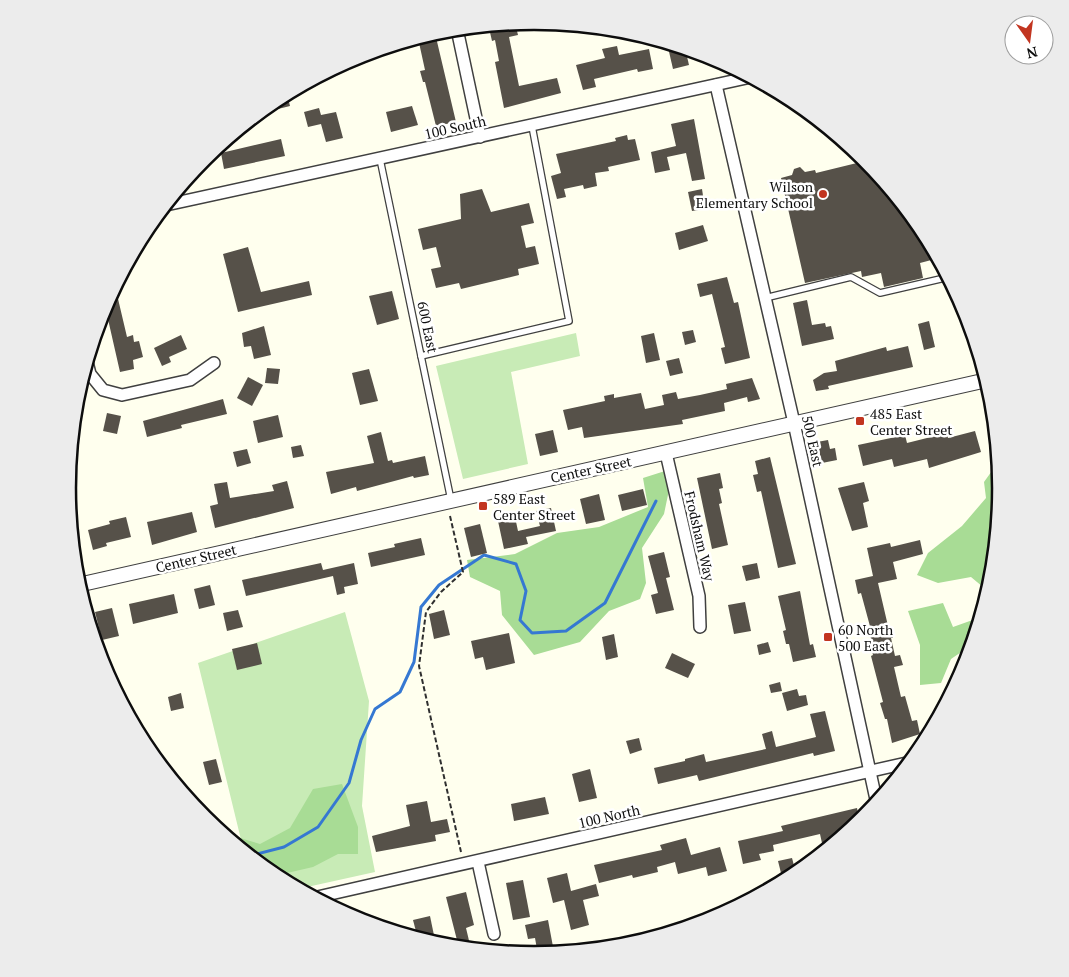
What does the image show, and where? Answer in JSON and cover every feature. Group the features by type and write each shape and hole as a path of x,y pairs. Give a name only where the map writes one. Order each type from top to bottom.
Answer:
{"street":[{"path":"459,37 480,137"},
{"name":"100 South","path":"177,202 741,79"},
{"name":"500 East","path":"716,85 794,423 875,795"},
{"path":"91,375 103,390 122,395 190,380 214,363"},
{"name":"Center Street","path":"86,583 980,382"},
{"name":"Frodsham Way","path":"666,453 699,596 700,627"},
{"name":"100 North","path":"324,896 900,765"},
{"path":"478,862 494,934"}],"lane":[{"path":"421,356 569,321 532,126"},
{"name":"600 East","path":"380,159 451,500"},
{"path":"765,298 851,277 880,293 942,279"}],"path":[{"path":"450,516 462,572 441,592 426,612 419,666 461,852"}],"green space":[{"path":"576,333 580,356 511,372 528,464 463,479 436,366"},
{"path":"992,470 992,518 982,586 971,577 938,583 917,575 928,553 962,526 986,498 984,482"},
{"path":"665,471 669,490 664,514 642,548 646,583 640,599 609,611 580,642 534,655 502,615 500,591 470,577 467,560 515,554 557,533 599,527 648,507 643,478"},
{"path":"943,603 953,627 974,620 963,651 951,659 941,683 920,685 920,645 908,611"},
{"path":"345,612 369,701 362,806 375,872 307,887 280,870 241,841 198,663"},
{"path":"342,784 358,827 358,854 338,854 313,867 285,873 237,837 260,844 290,828 313,789"}],"building":[{"path":"517,31 518,35 509,37 519,86 557,78 561,93 504,108 495,62 499,61 495,40 492,41 490,32"},
{"path":"437,41 456,122 436,126 425,82 423,82 420,71 425,70 420,45"},
{"path":"617,46 619,55 649,49 653,69 638,72 637,69 594,79 596,87 583,90 576,65 605,58 602,49"},
{"path":"669,50 687,56 689,65 673,69"},
{"path":"289,101 290,106 278,109 280,107"},
{"path":"412,106 418,125 391,132 386,112"},
{"path":"319,108 321,115 336,112 343,138 326,142 321,124 308,127 304,112"},
{"path":"694,119 705,179 692,181 686,153 667,157 670,170 655,173 651,152 676,146 671,124"},
{"path":"627,135 628,140 635,139 640,160 608,167 609,171 595,173 597,186 584,189 583,185 564,189 566,197 557,199 551,176 561,173 556,154 616,141 615,138"},
{"path":"281,139 285,156 224,169 222,153"},
{"path":"859,164 898,209 932,259 920,263 923,278 884,287 881,273 862,277 861,271 805,283 781,178 792,175 794,169 800,167 805,172 815,170 816,173"},
{"path":"482,189 491,212 529,203 534,223 521,226 526,248 535,246 539,264 518,269 519,275 461,289 459,283 436,288 431,269 441,267 436,247 423,250 418,229 461,219 460,194"},
{"path":"702,189 705,209 692,211 688,192"},
{"path":"703,225 708,241 679,250 675,233"},
{"path":"248,247 261,292 309,281 312,295 238,312 223,254"},
{"path":"727,277 734,303 738,302 750,358 725,364 721,348 725,347 712,294 700,297 697,284"},
{"path":"392,291 399,319 377,325 369,296"},
{"path":"118,298 127,337 133,335 134,342 139,341 143,357 133,360 134,369 120,372 108,320"},
{"path":"807,300 812,325 825,323 826,327 831,326 834,339 802,346 793,303"},
{"path":"929,321 935,347 924,350 918,324"},
{"path":"264,326 271,355 254,359 251,346 244,347 242,333"},
{"path":"693,330 696,342 685,345 682,332"},
{"path":"654,333 660,360 646,363 641,336"},
{"path":"181,335 187,349 169,357 171,362 162,366 154,348"},
{"path":"908,346 913,367 828,386 829,389 816,391 813,380 824,373 837,371 835,361 886,347 887,351"},
{"path":"679,358 683,373 670,376 666,361"},
{"path":"267,368 280,369 278,384 265,383"},
{"path":"369,369 378,401 360,405 352,373"},
{"path":"248,377 263,385 252,406 237,398"},
{"path":"752,378 760,399 748,402 747,397 724,403 725,411 682,420 683,424 584,438 582,427 568,430 563,410 605,401 604,396 614,394 614,398 641,393 645,409 664,405 662,395 676,392 678,399 700,395 727,389 726,384"},
{"path":"223,399 227,414 181,425 182,428 147,437 143,421"},
{"path":"107,413 121,416 117,434 103,431"},
{"path":"278,415 283,437 258,443 253,421"},
{"path":"553,430 558,452 540,456 535,434"},
{"path":"975,431 981,452 929,468 927,459 894,467 892,459 863,466 858,445 905,435 907,443 947,433 948,438"},
{"path":"381,432 388,461 392,460 393,463 425,456 429,475 414,478 413,476 357,491 356,487 331,494 326,472 374,463 367,436"},
{"path":"828,440 830,449 835,448 837,460 822,463 817,442"},
{"path":"301,445 304,456 293,458 291,447"},
{"path":"247,449 251,463 237,467 233,452"},
{"path":"770,457 796,564 778,568 761,491 757,492 753,475 758,474 755,461"},
{"path":"720,473 723,488 719,489 722,503 719,504 728,545 712,549 697,478"},
{"path":"287,481 294,508 215,528 210,506 218,504 214,484 227,482 230,498 274,491 272,485"},
{"path":"864,482 869,501 863,503 868,527 852,531 838,488"},
{"path":"643,489 647,505 622,511 618,495"},
{"path":"599,494 605,520 586,524 580,499"},
{"path":"551,508 556,531 526,537 528,544 504,549 498,521 515,517 518,531 540,526 536,511"},
{"path":"192,512 197,532 152,545 147,522"},
{"path":"126,517 131,537 106,543 107,546 93,550 88,530 110,524 109,521"},
{"path":"480,524 487,553 471,557 464,528"},
{"path":"421,538 425,555 371,567 368,553 395,547 394,544"},
{"path":"920,540 923,554 893,562 897,579 878,583 888,626 890,626 893,638 891,638 895,656 900,655 903,665 894,667 901,697 905,696 912,721 917,720 920,734 892,743 887,719 885,719 880,703 883,702 871,656 873,655 869,631 871,630 861,593 858,594 855,580 873,576 867,548 890,543 891,547"},
{"path":"664,552 670,577 666,578 674,610 656,614 651,595 658,593 648,556"},
{"path":"321,563 323,570 354,563 358,584 344,587 345,593 337,595 333,576 246,596 242,580"},
{"path":"757,563 760,578 746,581 742,566"},
{"path":"210,585 215,605 199,609 194,589"},
{"path":"800,591 810,645 813,644 816,657 793,662 789,644 786,644 783,631 786,630 778,596"},
{"path":"174,594 178,613 133,624 129,604"},
{"path":"745,602 751,631 734,634 728,605"},
{"path":"112,608 119,636 102,640 95,612"},
{"path":"238,610 243,627 227,631 223,613"},
{"path":"444,610 450,635 434,639 429,614"},
{"path":"509,633 515,663 486,670 483,657 475,659 471,641"},
{"path":"614,634 618,657 606,660 602,637"},
{"path":"768,642 771,652 759,655 757,645"},
{"path":"257,643 262,664 237,670 232,649"},
{"path":"672,653 695,664 688,678 665,668"},
{"path":"780,682 782,691 771,693 769,685"},
{"path":"797,689 799,696 806,695 808,705 787,711 782,693"},
{"path":"181,693 184,708 171,711 168,697"},
{"path":"825,711 835,751 814,756 813,753 699,781 697,775 658,784 654,768 685,761 685,759 704,754 706,762 766,749 762,734 772,731 776,747 816,737 810,714"},
{"path":"639,738 642,750 630,754 626,741"},
{"path":"216,759 222,782 209,785 203,762"},
{"path":"590,769 597,798 579,802 572,774"},
{"path":"545,797 549,814 514,821 511,804"},
{"path":"427,801 431,822 447,819 450,832 435,835 436,841 376,852 372,836 410,826 406,805"},
{"path":"857,808 858,814 822,845 820,834 773,845 774,851 759,854 761,860 743,864 738,841 783,831 781,826"},
{"path":"686,838 691,855 720,847 727,871 708,876 706,867 678,874 675,862 657,867 658,872 633,878 632,875 599,883 594,865 662,850 660,845"},
{"path":"792,858 794,866 781,875 778,861"},
{"path":"567,873 571,891 596,884 599,896 583,900 589,925 571,930 564,900 553,903 547,878"},
{"path":"523,880 530,917 513,920 506,883"},
{"path":"466,892 474,925 466,928 469,942 457,940 446,897"},
{"path":"430,916 434,935 416,931 413,920"},
{"path":"548,920 553,946 537,947 535,938 528,939 525,925"}],"waterway":[{"path":"258,854 284,847 318,827 349,783 361,740 375,709 400,692 414,662 421,607 439,585 484,555 516,564 526,591 520,620 532,633 566,631 605,603 656,501"}],"place":[{"name":"Wilson Elementary School","path":"823,194"},
{"name":"485 East Center Street","path":"860,421"},
{"name":"589 East Center Street","path":"483,506"},
{"name":"60 North 500 East","path":"828,637"}]}
